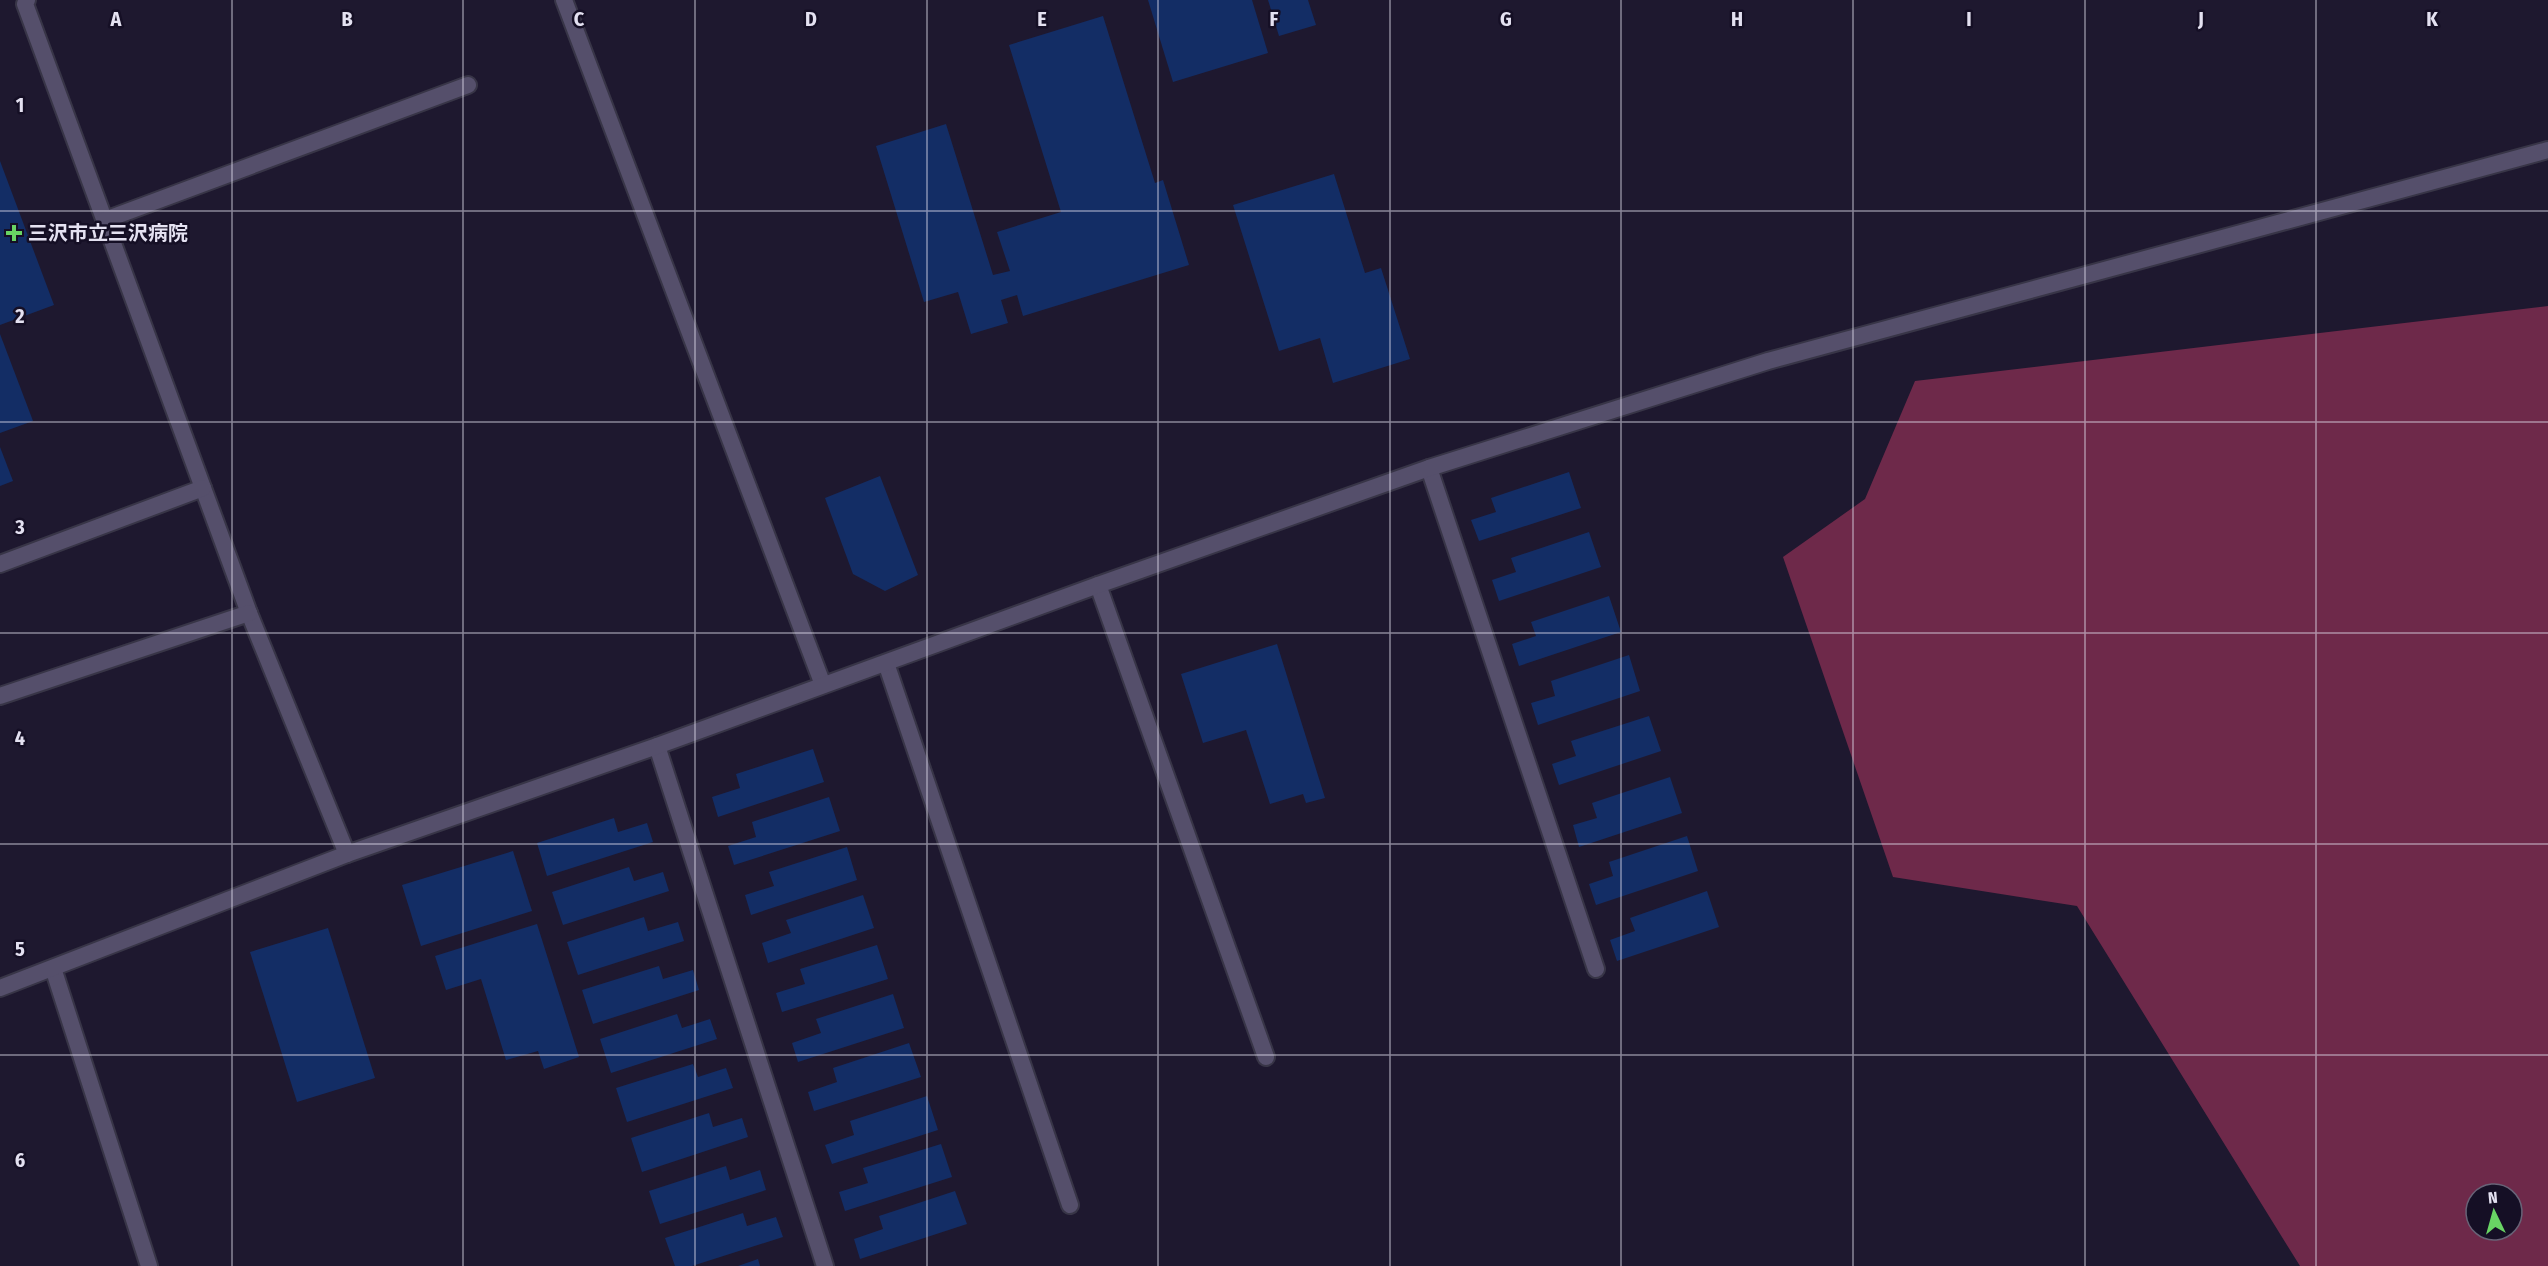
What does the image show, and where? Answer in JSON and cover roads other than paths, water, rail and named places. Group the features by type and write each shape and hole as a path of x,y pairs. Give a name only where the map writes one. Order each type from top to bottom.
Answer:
{"street":[{"path":"27,0 25,4 249,613 347,854"},
{"path":"564,0 823,685"},
{"path":"105,220 468,85"},
{"path":"0,988 347,854 657,746 1098,585 1429,468 1768,361 2548,150"},
{"path":"1429,468 1596,969"},
{"path":"0,564 204,488"},
{"path":"1098,585 1266,1058"},
{"path":"0,696 249,613"},
{"path":"886,663 1070,1205"},
{"path":"657,746 825,1266"},
{"path":"53,968 150,1266"}],"place":[{"name":"三沢市立三沢病院","path":"14,233"}]}
